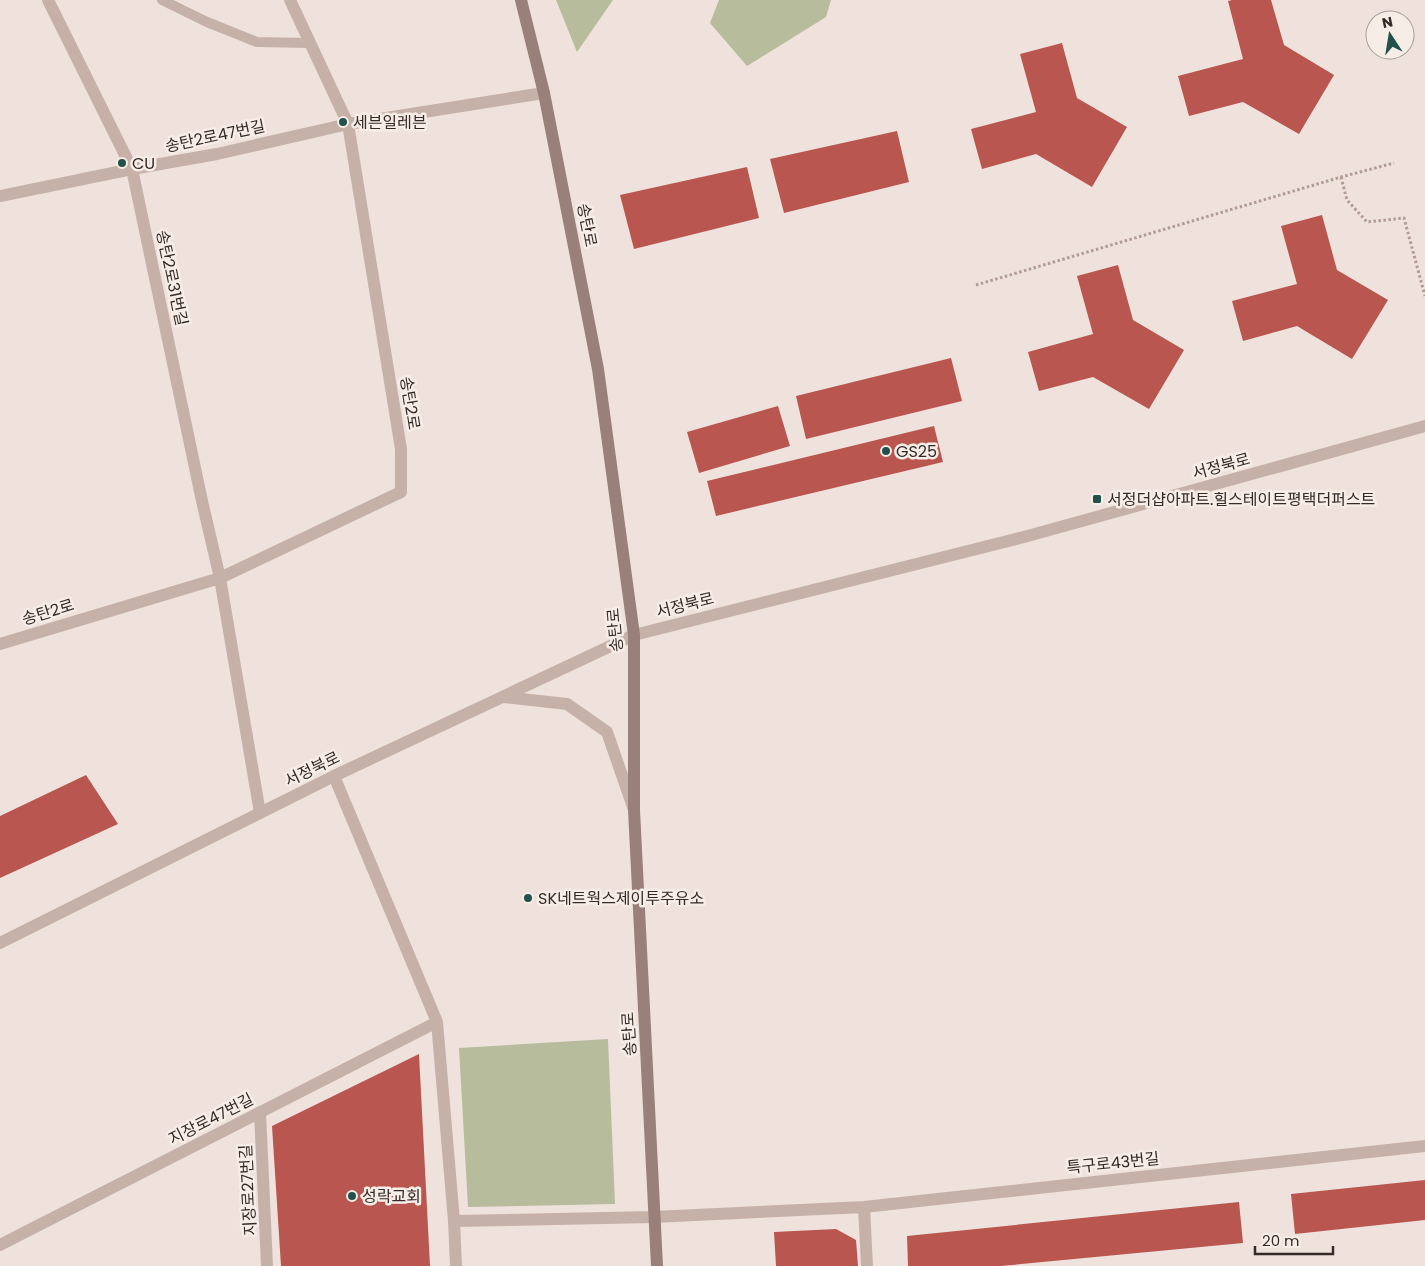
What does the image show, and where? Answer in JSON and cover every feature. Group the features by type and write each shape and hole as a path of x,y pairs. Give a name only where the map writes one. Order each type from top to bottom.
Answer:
{"main road":[{"name":"송탄로","path":"521,0 544,93 598,369 634,634 634,810 657,1266"}],"street":[{"name":"송탄2로31번길","path":"48,0 132,169 220,578"},
{"name":"송탄2로","path":"0,644 220,578 401,492 401,449 348,124 290,0"},
{"path":"348,124 544,93"},
{"name":"송탄2로47번길","path":"0,196 217,154 348,124"},
{"name":"서정북로","path":"0,943 334,776 634,634 1024,537 1425,426"},
{"path":"220,578 260,813"},
{"path":"503,697 567,704 607,732 634,810"},
{"path":"334,776 437,1022 456,1266"},
{"name":"지장로47번길","path":"0,1245 437,1022"},
{"name":"지장로27번길","path":"260,1112 267,1266"},
{"name":"특구로43번길","path":"454,1221 654,1217 864,1206 1425,1146"},
{"path":"864,1206 867,1266"}],"lane":[{"path":"162,0 257,42 310,43"}],"path":[{"path":"976,285 1394,163"},
{"path":"1341,177 1347,200 1367,222 1404,218 1425,296"}],"green space":[{"path":"556,0 613,0 577,52"},
{"path":"719,0 831,0 826,17 747,66 710,23"},
{"path":"608,1039 615,1204 468,1207 459,1048"}],"building":[{"path":"1271,0 1284,45 1334,75 1299,134 1243,102 1189,116 1178,76 1243,59 1228,1"},
{"path":"1062,43 1077,98 1127,127 1092,187 1036,154 982,169 971,129 1036,112 1020,54"},
{"path":"897,131 909,182 784,213 770,159"},
{"path":"747,167 759,218 634,249 620,195"},
{"path":"1322,215 1337,270 1388,300 1352,359 1297,326 1243,341 1232,301 1297,284 1281,226"},
{"path":"1118,265 1133,320 1184,350 1149,409 1093,377 1039,391 1028,352 1093,334 1077,276"},
{"path":"951,358 962,401 806,439 796,396"},
{"path":"778,406 790,446 699,473 687,432"},
{"path":"934,426 943,462 716,516 707,481"},
{"path":"86,775 118,824 0,878 0,816"},
{"name":"성락교회","path":"419,1054 430,1266 281,1266 272,1126"},
{"path":"1425,1180 1425,1220 1295,1234 1291,1194"},
{"path":"1239,1202 1243,1243 1001,1266 908,1266 907,1236"},
{"path":"836,1229 856,1240 858,1266 776,1266 774,1232"}],"place":[{"name":"세븐일레븐","path":"343,122"},
{"name":"CU","path":"122,163"},
{"name":"GS25","path":"886,451"},
{"name":"서정더샵아파트.힐스테이트평택더퍼스트","path":"1097,499"},
{"name":"SK네트웍스제이투주유소","path":"528,898"},
{"name":"성락교회","path":"352,1196"}]}
